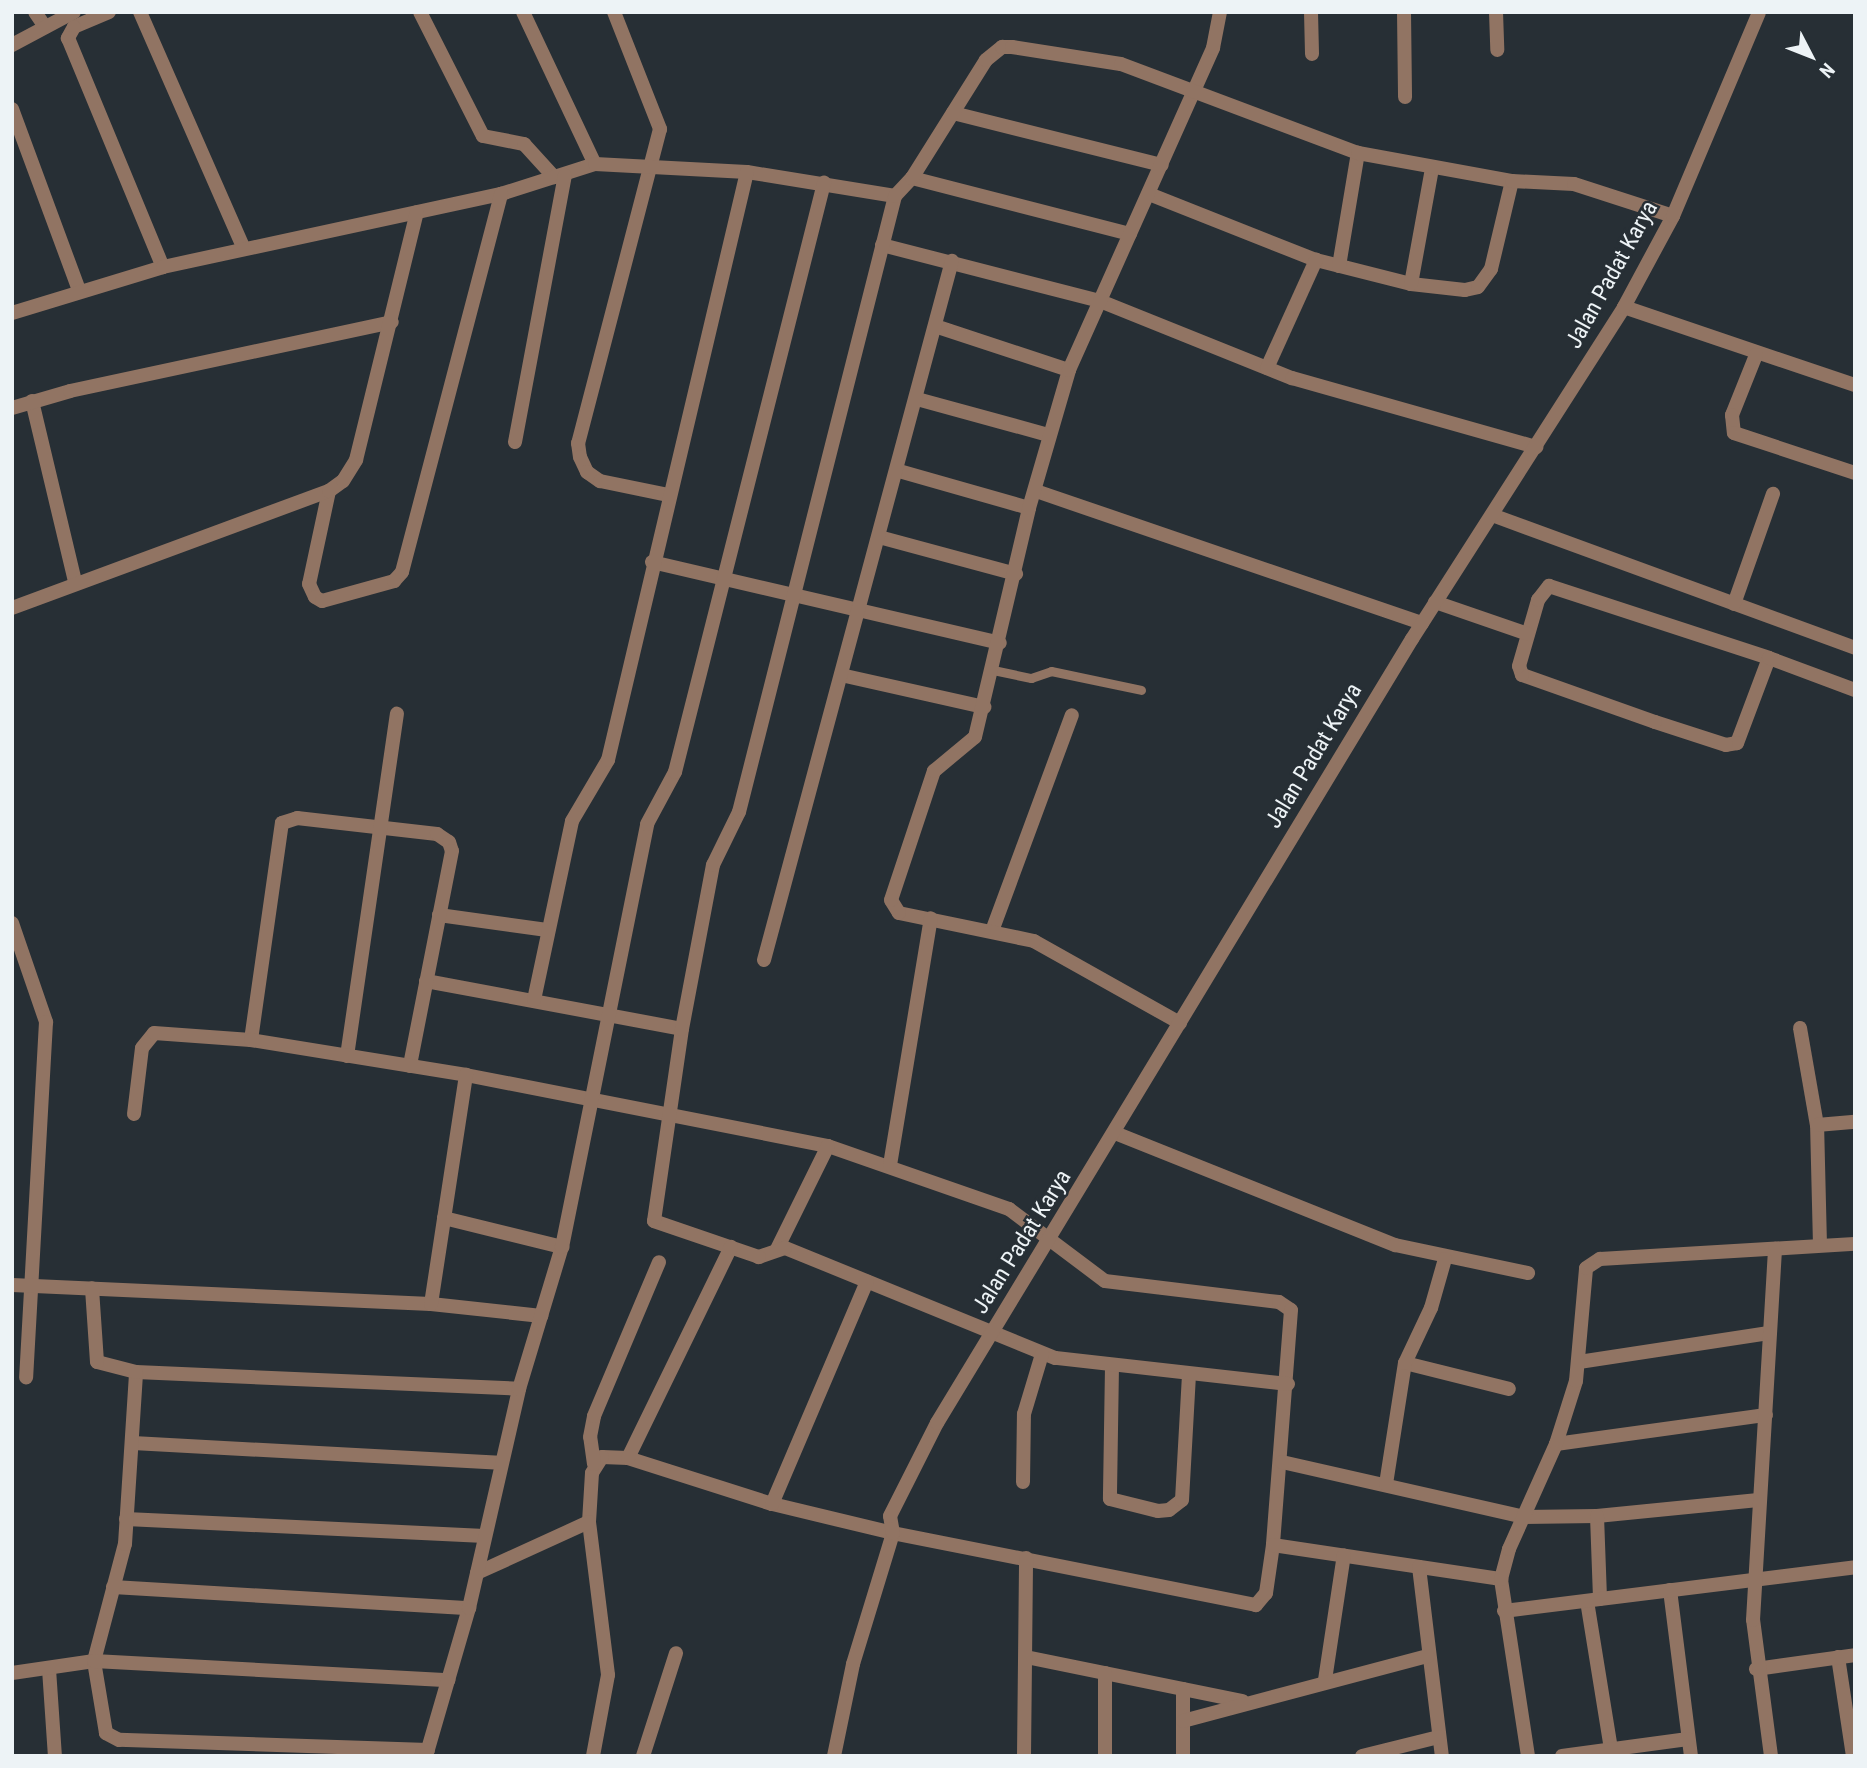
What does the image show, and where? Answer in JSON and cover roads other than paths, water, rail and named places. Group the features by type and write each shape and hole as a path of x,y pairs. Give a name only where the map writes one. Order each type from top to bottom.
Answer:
{"street":[{"path":"35,12 45,27"},
{"path":"12,45 74,12"},
{"path":"109,12 75,27 68,38 163,267"},
{"path":"140,12 243,247"},
{"path":"420,12 483,135 524,144 560,176"},
{"path":"523,12 595,164"},
{"path":"614,12 660,129 648,164 579,443 587,472 600,481 668,495"},
{"path":"1180,1023 1049,948 992,930 899,913 891,900 933,771 943,760 971,744 984,708 1030,508 1069,370 1195,89 1218,34 1220,12"},
{"path":"1311,12 1312,54"},
{"path":"1404,12 1405,97"},
{"path":"1496,12 1497,50"},
{"name":"Jalan Padat Karya","path":"893,1533 890,1516 937,1423 1052,1240 1422,623 1624,307 1673,216 1759,12"},
{"path":"828,1146 776,1249 760,1257 654,1221 668,1111 713,865 739,812 895,196 912,178 986,60 1002,47 1121,64 1195,89 1358,153 1512,181 1592,187 1673,216"},
{"path":"12,109 60,227 79,290"},
{"path":"953,113 1161,165"},
{"path":"1339,266 1358,153"},
{"path":"12,313 79,290 163,267 243,247 501,194 595,164 648,164 747,172 895,196"},
{"path":"1411,284 1432,168"},
{"path":"534,1000 572,821 608,760 652,562 747,172"},
{"path":"515,442 560,176"},
{"path":"912,178 1130,233"},
{"path":"1149,194 1316,260 1411,284 1465,290 1488,278 1512,181"},
{"path":"136,1372 126,1519 113,1587 94,1661 104,1726 112,1738 235,1750 427,1753 469,1608 499,1463 562,1247 647,824 676,772 824,183"},
{"path":"329,491 309,584 315,597 322,601 394,581 402,572 501,194"},
{"path":"12,608 75,582 329,491 350,474 392,323 416,212"},
{"path":"883,245 1100,301 1267,368 1536,447"},
{"path":"1267,368 1316,260"},
{"path":"764,960 899,471 952,261"},
{"path":"1624,307 1756,355 1855,385"},
{"path":"12,408 32,401 392,323"},
{"path":"935,326 1069,370"},
{"path":"1756,355 1732,415 1734,433 1855,473"},
{"path":"917,399 1049,435"},
{"path":"32,401 75,582"},
{"path":"899,471 1030,508"},
{"path":"1036,491 1422,623"},
{"path":"1734,604 1773,494"},
{"path":"1492,515 1855,648"},
{"path":"879,537 1016,574"},
{"path":"652,562 1000,643"},
{"path":"1769,658 1743,735 1737,743 1726,744 1524,677 1519,669 1541,593 1549,586 1559,587 1769,658 1855,690"},
{"path":"1435,602 1528,634"},
{"path":"841,675 984,708"},
{"path":"347,1056 397,714"},
{"path":"992,930 1072,715"},
{"path":"251,1040 282,823 297,818 437,834 449,842 439,915 411,1066"},
{"path":"439,915 547,930"},
{"path":"890,1165 931,918"},
{"path":"12,923 46,1022 35,1285 26,1377"},
{"path":"426,981 682,1028"},
{"path":"1800,1028 1817,1125 1820,1245"},
{"path":"134,1114 148,1036 170,1033 251,1040 594,1097 828,1146 890,1165 1009,1209 1105,1281 1286,1305 1293,1318 1273,1545 1263,1601 1248,1606 1026,1558 893,1533 772,1504 612,1454 594,1464"},
{"path":"431,1304 466,1075"},
{"path":"1817,1125 1855,1122"},
{"path":"1115,1133 1395,1245 1445,1259 1528,1273"},
{"path":"444,1218 562,1247"},
{"path":"1528,1756 1504,1612 1502,1579 1508,1549 1556,1444 1579,1362 1582,1275 1591,1263 1855,1244"},
{"path":"628,1458 731,1247"},
{"path":"776,1249 867,1281 1042,1354 1189,1376 1288,1384"},
{"path":"1771,1756 1756,1669 1754,1578 1775,1249"},
{"path":"1386,1485 1405,1363 1431,1308 1445,1259"},
{"path":"593,1756 608,1675 589,1522 594,1464 590,1437 594,1416 659,1262"},
{"path":"772,1504 867,1281"},
{"path":"12,1285 431,1304 541,1316"},
{"path":"92,1288 97,1363 136,1372 519,1389"},
{"path":"1579,1362 1769,1333"},
{"path":"1023,1482 1024,1414 1042,1354"},
{"path":"1405,1363 1509,1389"},
{"path":"1112,1366 1110,1499 1158,1511 1169,1510 1182,1500 1189,1376"},
{"path":"1556,1444 1766,1415"},
{"path":"133,1443 499,1463"},
{"path":"1282,1462 1524,1517 1597,1516 1758,1500"},
{"path":"1597,1516 1593,1600 1612,1753"},
{"path":"126,1519 485,1536"},
{"path":"477,1573 589,1522"},
{"path":"834,1756 853,1664 893,1533"},
{"path":"1273,1545 1502,1579"},
{"path":"1325,1680 1344,1555"},
{"path":"1024,1756 1026,1558"},
{"path":"1419,1567 1427,1656 1442,1756"},
{"path":"1504,1612 1855,1567"},
{"path":"113,1587 469,1608"},
{"path":"1670,1590 1690,1756"},
{"path":"643,1756 676,1653"},
{"path":"1756,1669 1855,1655"},
{"path":"1183,1721 1325,1680 1427,1656"},
{"path":"1026,1657 1248,1702"},
{"path":"1838,1657 1853,1756"},
{"path":"12,1673 94,1661 448,1680"},
{"path":"50,1669 55,1756"},
{"path":"1105,1674 1105,1756"},
{"path":"1182,1689 1183,1756"},
{"path":"1362,1756 1439,1737"},
{"path":"1562,1756 1612,1753 1688,1739"}],"lane":[{"path":"993,670 1031,678 1051,671 1141,691"}]}
